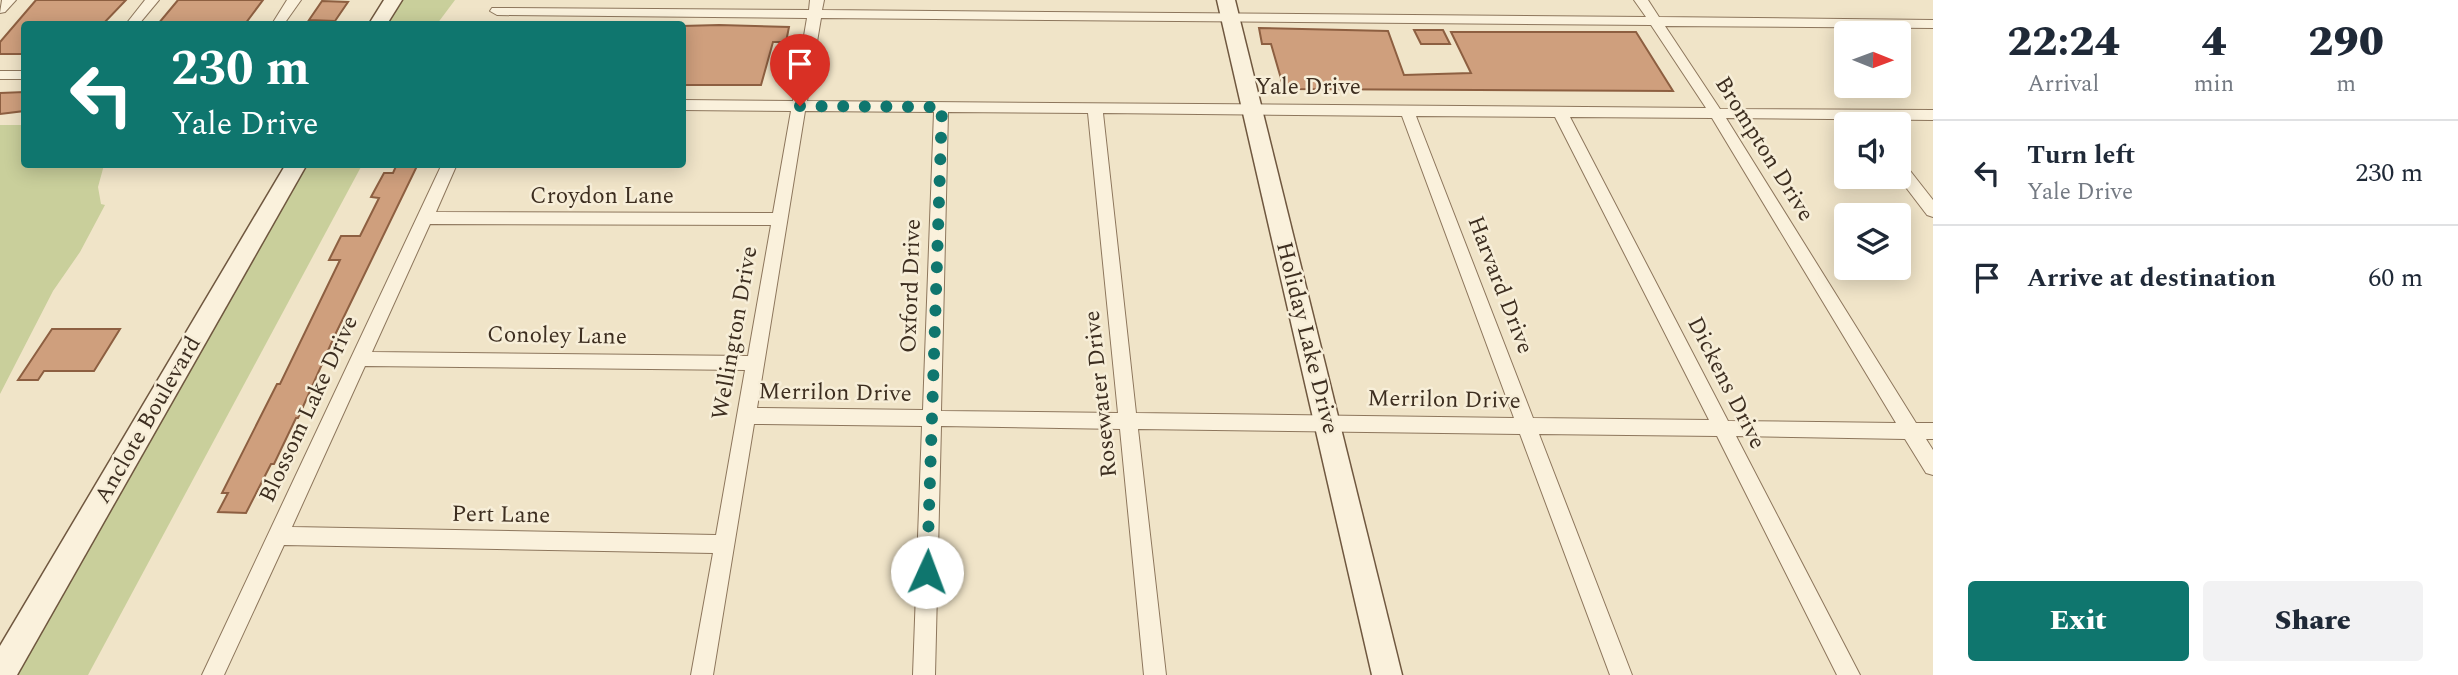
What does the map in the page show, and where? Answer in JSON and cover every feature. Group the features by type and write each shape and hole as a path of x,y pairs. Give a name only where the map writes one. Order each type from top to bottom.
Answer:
{"street":[{"path":"0,9 9,0"},
{"path":"134,21 152,0"},
{"path":"280,21 294,0"},
{"path":"380,21 393,0"},
{"name":"Brompton Drive","path":"1641,0 1716,113 1933,467"},
{"path":"497,12 816,7 1228,9 1657,22 1933,24"},
{"name":"Wellington Drive","path":"702,675 744,416 816,7"},
{"name":"Holiday Lake Drive","path":"1228,9 1388,675"},
{"path":"0,75 21,75"},
{"name":"Yale Drive","path":"686,105 1716,113 1834,118"},
{"name":"Oxford Drive","path":"924,675 942,107"},
{"name":"Rosewater Drive","path":"1096,109 1155,675"},
{"name":"Harvard Drive","path":"1407,110 1621,675"},
{"name":"Dickens Drive","path":"1560,112 1849,675"},
{"name":"Yale Drive","path":"1911,116 1933,115"},
{"name":"Anclote Boulevard","path":"0,674 295,168"},
{"name":"Blossom Lake Drive","path":"213,675 448,168"},
{"path":"1911,183 1933,211"},
{"name":"Croydon Lane","path":"425,218 780,219"},
{"name":"Conoley Lane","path":"359,359 754,363"},
{"name":"Merrilon Drive","path":"744,416 1933,431"},
{"name":"Pert Lane","path":"277,536 724,544"}],"green space":[{"path":"399,0 455,0 439,21 387,21"},
{"path":"0,125 21,125 21,168 103,168 98,187 101,204 105,205 80,252 53,291 0,394"},
{"path":"302,168 360,168 88,675 11,675"}],"building":[{"path":"36,0 126,0 106,21 21,21 21,54 0,54 0,42"},
{"path":"178,0 263,0 247,21 160,21"},
{"path":"322,1 348,2 335,21 309,20"},
{"path":"686,26 789,27 786,42 773,42 761,85 686,85"},
{"path":"1259,28 1388,31 1404,75 1471,73 1451,32 1636,32 1673,91 1284,89 1271,44 1262,44"},
{"path":"1414,30 1443,30 1450,44 1421,44"},
{"path":"21,92 21,111 0,114 0,93"},
{"path":"395,168 416,168 298,418 246,513 218,512 228,493 222,493 277,384 280,384 340,260 329,260 341,236 360,236 379,198 371,197 384,173 393,173"},
{"path":"52,329 120,329 94,371 44,371 38,380 18,380"}],"route":[{"path":"800,106 942,107 927,572"}]}
